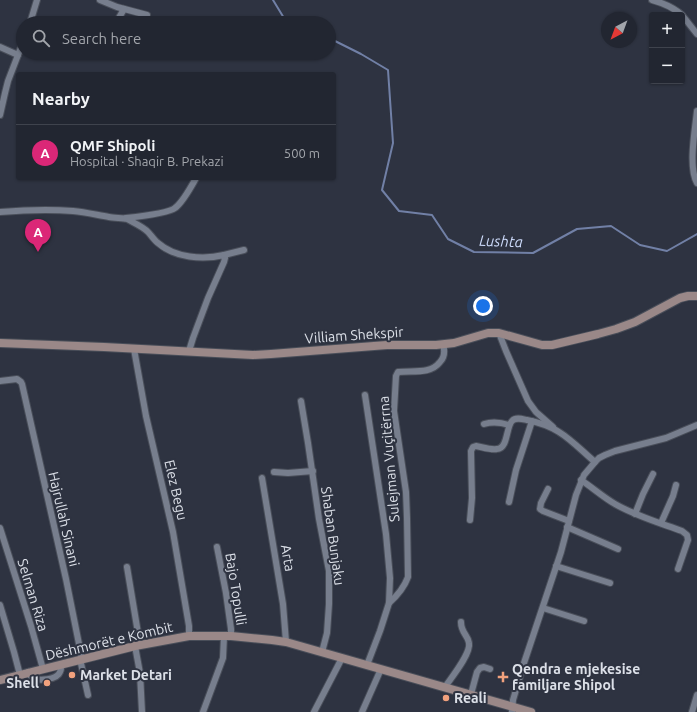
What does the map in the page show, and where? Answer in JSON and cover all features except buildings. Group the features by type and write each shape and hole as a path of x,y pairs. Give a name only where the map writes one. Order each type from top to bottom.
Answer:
{"street":[{"path":"32,16 37,0"},
{"path":"100,0 124,9 147,15"},
{"path":"652,0 666,4 678,12"},
{"path":"120,16 124,9"},
{"path":"685,19 697,34"},
{"path":"0,47 16,54"},
{"path":"0,116 5,93 16,60"},
{"path":"697,111 694,135 693,171 697,183"},
{"path":"0,212 73,211 118,219 126,218 173,210 179,204 195,180"},
{"path":"126,218 147,231 156,242 170,251 183,255 216,257 244,250"},
{"path":"189,352 208,298 224,262 224,255"},
{"name":"Villiam Shekspir","path":"0,343 265,355 387,345 443,344 459,342 488,333 499,333 542,345 616,329 635,322 680,298 697,296"},
{"path":"499,333 528,401 536,412 553,426 554,429"},
{"name":"Sulejman Vuçitërrna","path":"389,603 399,594 408,577 406,492 394,411 396,376 398,372 424,371 434,368 444,358 445,350 443,344"},
{"name":"Elez Begu","path":"134,349 146,416 173,532 190,636"},
{"name":"Hajrullah Sinani","path":"0,381 17,379 22,384 66,579 88,695"},
{"name":"Sulejman Vuçitërrna","path":"365,395 378,490 386,534 390,578 389,603 367,665"},
{"name":"Shaban Bunjaku","path":"301,401 313,471 319,519 329,571 329,604 322,652"},
{"path":"470,520 472,498 471,451 473,447 476,446 498,450 502,448 509,425 515,419 518,418 532,421 554,429 563,434 594,462"},
{"path":"509,502 516,470 532,421"},
{"path":"484,424 498,422 509,425"},
{"path":"512,709 524,663 556,566 576,495 584,475 599,458 615,451 666,438 697,426"},
{"name":"Shaban Bunjaku","path":"274,472 288,473 313,471"},
{"path":"635,514 653,474"},
{"name":"Arta","path":"262,478 283,604 286,642"},
{"path":"582,480 606,499 635,514 682,531 687,535 688,540 678,569"},
{"path":"661,523 676,486"},
{"path":"548,489 541,503 540,509 569,521"},
{"name":"Selman Riza","path":"0,528 43,669"},
{"path":"567,528 618,549"},
{"name":"Bajo Topulli","path":"203,712 223,658 228,636 232,629 217,547"},
{"path":"556,566 610,583"},
{"path":"127,567 140,673 142,712"},
{"path":"0,605 20,675"},
{"path":"543,608 584,621"},
{"path":"444,687 458,669 470,644 461,627 461,622"},
{"name":"Dëshmorët e Kombit","path":"0,680 137,645 190,636 228,636 286,642 471,694 512,709 531,712"},
{"path":"314,712 342,658"},
{"path":"28,672 32,678 44,680 59,674 61,670 60,665"},
{"path":"471,694 477,672 480,668 484,666 490,669"},
{"path":"362,712 381,669"},
{"path":"692,712 697,695"}],"waterway":[{"name":"Lushta","path":"273,0 283,16"},
{"name":"Lushta","path":"336,42 388,70 393,143 382,190 399,211 432,215 448,239 474,252 533,253 577,229 611,226 640,245 667,251 697,234"}],"place":[{"name":"QMF Shipoli","path":"38,252"},
{"name":"Market Detari","path":"72,675"},
{"name":"Qendra e mjekesise familjare Shipol","path":"503,677"},
{"name":"Shell","path":"47,683"},
{"name":"Reali","path":"446,698"}]}
